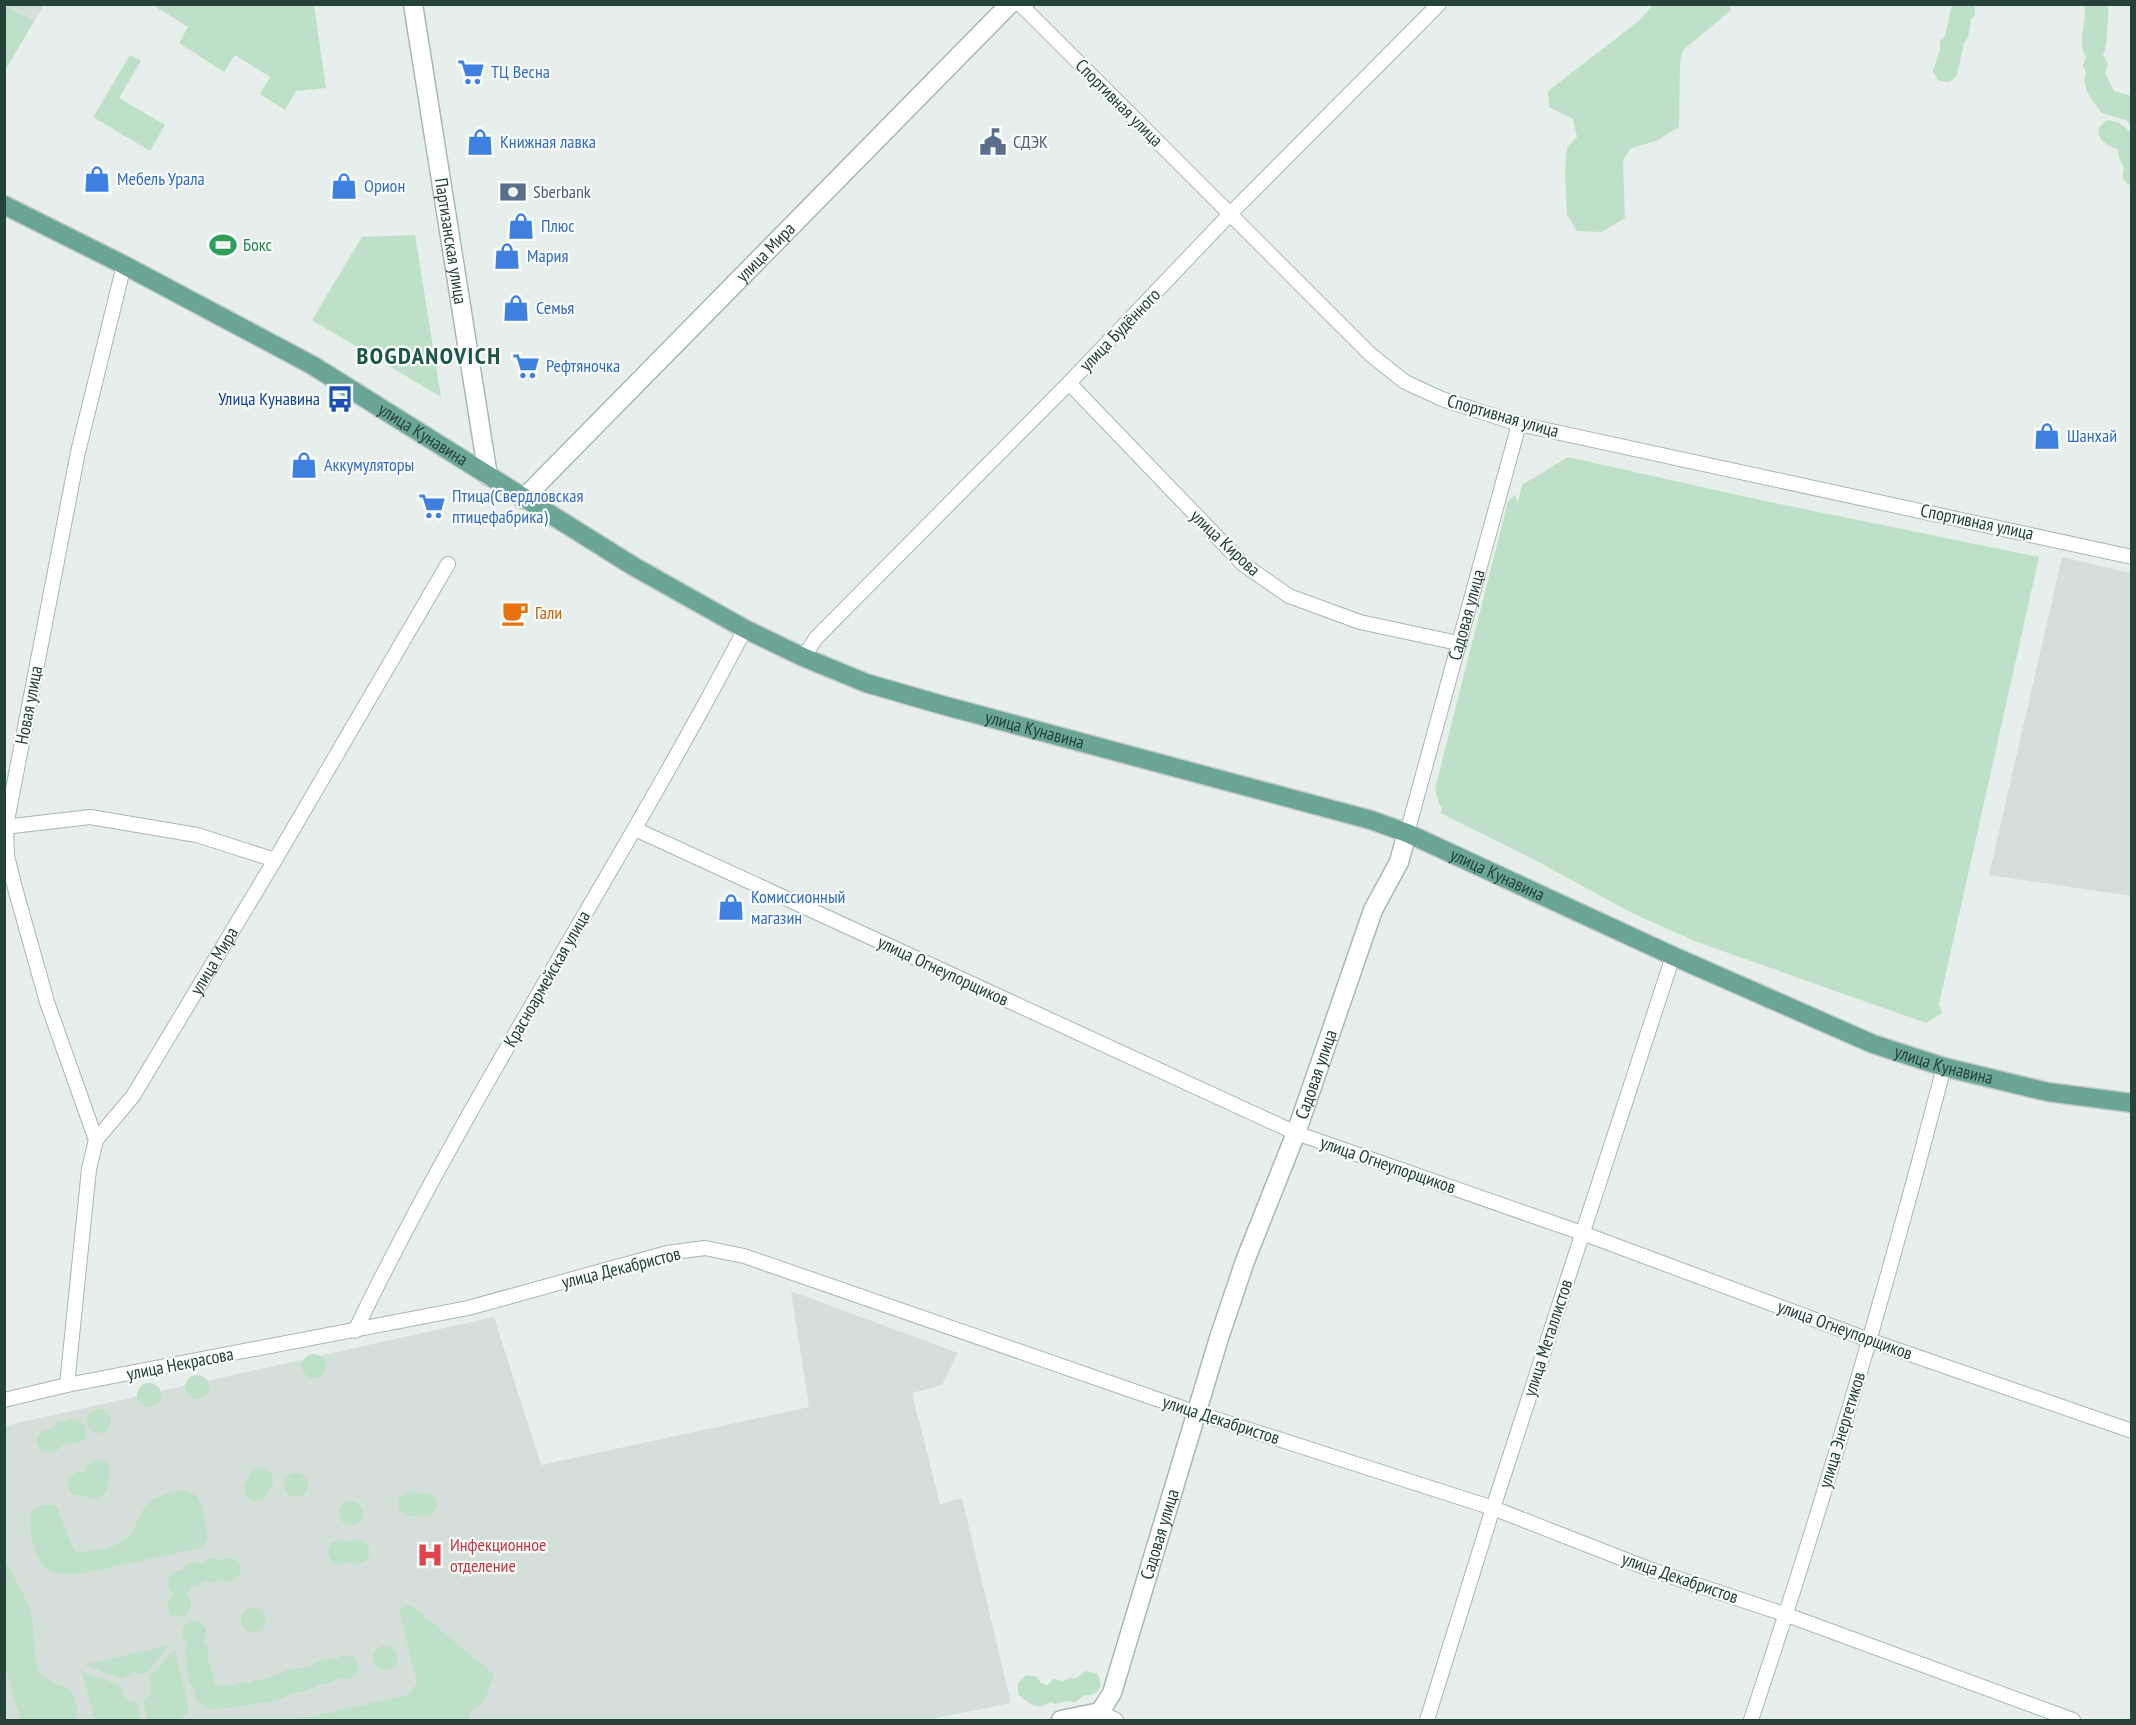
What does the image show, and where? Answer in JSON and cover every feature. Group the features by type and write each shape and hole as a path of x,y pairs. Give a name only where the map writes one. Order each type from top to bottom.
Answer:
{"main road":[{"name":"улица Кунавина","path":"4,205 124,265 312,365 633,566 745,629 803,657 866,683 1371,820 1407,833 1672,956 1873,1044 1944,1067 2048,1092 2132,1103"}],"street":[{"name":"Партизанская улица","path":"412,4 488,477"},
{"name":"улица Мира","path":"523,499 1010,4"},
{"name":"Спортивная улица","path":"1020,4 1371,355 1405,382 1442,399 1519,424 2132,557"},
{"name":"улица Будённого","path":"803,657 816,637 1069,383 1230,214 1439,4"},
{"name":"Новая улица","path":"96,1140 47,1002 7,856 5,826 78,452 124,265"},
{"name":"улица Кирова","path":"1069,383 1243,564 1289,596 1360,622 1458,643"},
{"name":"Садовая улица","path":"1104,1718 1219,1338 1245,1261 1296,1133 1373,909 1399,862 1519,424"},
{"name":"улица Мира","path":"67,1385 89,1169 96,1140 133,1096 275,860 448,564"},
{"name":"Красноармейская улица","path":"355,1331 395,1247 517,1030 635,829 745,629"},
{"path":"5,826 90,817 197,835 275,860"},
{"name":"улица Огнеупорщиков","path":"635,829 1296,1133 1582,1233 1869,1340 2132,1431"},
{"name":"улица Металлистов","path":"1427,1720 1493,1508 1672,956"},
{"name":"улица Энергетиков","path":"1751,1720 1787,1615 1869,1340 1944,1067"},
{"name":"улица Декабристов","path":"355,1331 468,1308 667,1253 705,1248 744,1256 1197,1413 1493,1508 1649,1569 1787,1615 2073,1720"},
{"name":"улица Некрасова","path":"4,1400 67,1385 355,1331"},
{"path":"1061,1720 1104,1718"}],"shaded area":[{"path":"5,5 44,5 5,70"},
{"path":"2062,557 2131,573 2131,896 1989,875"},
{"path":"791,1291 958,1353 942,1385 912,1393 940,1504 962,1498 1011,1703 927,1720 5,1720 4,1426 494,1317 541,1465 809,1407"}],"green space":[{"path":"157,5 314,5 326,88 296,91 285,110 260,94 270,77 235,55 224,72 179,43 188,27 156,7"},
{"path":"1653,5 1730,5 1731,10 1683,50 1680,63 1679,127 1656,141 1631,148 1623,160 1625,218 1602,232 1577,231 1567,215 1565,172 1567,147 1577,137 1573,119 1549,107 1548,91 1640,20"},
{"path":"1952,5 1977,5 1975,15 1971,19 1968,38 1964,43 1957,75 1951,81 1944,82 1938,80 1933,71 1940,50 1940,41 1945,36"},
{"path":"2084,5 2108,5 2107,39 2103,55 2108,64 2105,73 2114,91 2131,96 2131,127 2126,120 2102,113 2086,89 2086,73 2083,65 2086,56 2082,46"},
{"path":"5,6 34,21 5,70"},
{"path":"130,55 141,61 119,98 165,125 150,151 93,117"},
{"path":"2107,120 2118,122 2131,132 2131,186 2123,178 2124,168 2118,150 2104,142 2099,136 2099,127"},
{"path":"415,235 441,397 312,320 362,237"},
{"path":"1568,457 1765,501 2039,557 1939,1004 1942,1013 1926,1023 1697,942 1632,913 1535,860 1440,813 1442,807 1435,789 1508,501 1515,495 1518,502 1522,485"},
{"path":"314,1354 323,1357 326,1366 323,1375 314,1378 305,1375 302,1366 305,1357"},
{"path":"197,1375 206,1378 209,1387 206,1396 197,1399 188,1396 185,1387 188,1378"},
{"path":"149,1383 158,1386 161,1395 158,1404 149,1407 140,1404 137,1395 140,1386"},
{"path":"99,1409 108,1412 111,1421 108,1430 99,1433 90,1430 87,1421 90,1412"},
{"path":"77,1419 85,1426 85,1438 67,1444 52,1453 41,1451 36,1442 41,1432 50,1429 59,1421 67,1422"},
{"path":"95,1460 107,1463 110,1467 106,1492 97,1499 72,1494 67,1485 68,1479 76,1472 85,1473 90,1463"},
{"path":"263,1467 272,1474 273,1485 264,1499 253,1502 245,1496 244,1485 253,1470"},
{"path":"296,1473 305,1476 308,1485 305,1494 296,1497 287,1494 284,1485 287,1476"},
{"path":"183,1490 198,1496 204,1514 208,1540 200,1548 79,1574 61,1574 51,1571 45,1567 36,1553 30,1526 32,1511 40,1505 55,1505 70,1542 77,1552 94,1551 109,1548 129,1535 143,1509 153,1500"},
{"path":"412,1491 433,1496 437,1504 433,1514 407,1516 399,1510 398,1499 406,1492"},
{"path":"351,1501 360,1504 363,1513 360,1522 351,1525 342,1522 339,1513 342,1504"},
{"path":"354,1539 362,1540 368,1546 369,1553 366,1561 355,1564 349,1561 343,1565 332,1563 327,1553 331,1543 341,1540 348,1543"},
{"path":"210,1558 235,1560 240,1564 240,1575 232,1582 222,1580 211,1583 205,1580 197,1586 192,1586 186,1594 191,1599 191,1610 183,1617 172,1615 168,1604 174,1594 169,1589 170,1576 182,1570 188,1563 196,1562 202,1565"},
{"path":"5,1559 29,1607 36,1661 40,1673 69,1690 77,1707 76,1718 71,1720 22,1720 20,1717 5,1668"},
{"path":"411,1605 494,1675 485,1699 471,1712 467,1720 295,1720 409,1695 417,1683 399,1609"},
{"path":"253,1608 262,1611 265,1620 262,1629 253,1632 244,1629 241,1620 244,1611"},
{"path":"191,1621 202,1623 206,1630 203,1642 208,1647 208,1659 216,1686 262,1680 288,1670 310,1666 317,1661 331,1658 336,1660 343,1655 354,1657 358,1663 358,1669 356,1675 350,1679 340,1677 332,1682 290,1694 277,1701 208,1709 195,1699 186,1667 187,1661 184,1654 188,1644 182,1632"},
{"path":"170,1645 145,1674 133,1672 123,1679 84,1665"},
{"path":"385,1646 394,1649 397,1658 394,1667 385,1670 376,1667 373,1658 376,1649"},
{"path":"175,1649 188,1713 179,1720 148,1720 143,1701 151,1691 149,1678"},
{"path":"1085,1671 1096,1673 1100,1686 1097,1692 1084,1695 1076,1702 1066,1701 1055,1704 1050,1702 1037,1706 1018,1694 1018,1683 1026,1675 1037,1677 1041,1683 1047,1685 1054,1679 1064,1681 1077,1678"},
{"path":"82,1672 121,1685 125,1697 137,1703 141,1720 95,1720"}],"place":[{"name":"ТЦ Весна","path":"471,72"},
{"name":"Книжная лавка","path":"480,142"},
{"name":"СДЭК","path":"993,142"},
{"name":"Мебель Урала","path":"97,179"},
{"name":"Орион","path":"344,186"},
{"name":"Sberbank","path":"513,192"},
{"name":"Плюс","path":"521,226"},
{"name":"Бокс","path":"223,245"},
{"name":"Мария","path":"507,256"},
{"name":"Семья","path":"516,308"},
{"name":"Рефтяночка","path":"526,366"},
{"name":"Улица Кунавина","path":"340,399"},
{"name":"Шанхай","path":"2047,436"},
{"name":"Аккумуляторы","path":"304,465"},
{"name":"Птица(Свердловская птицефабрика)","path":"432,506"},
{"name":"Гали","path":"515,613"},
{"name":"Комиссионный магазин","path":"731,907"},
{"name":"Инфекционное отделение","path":"430,1555"}],"district":[{"name":"BOGDANOVICH","path":"429,356"}]}
